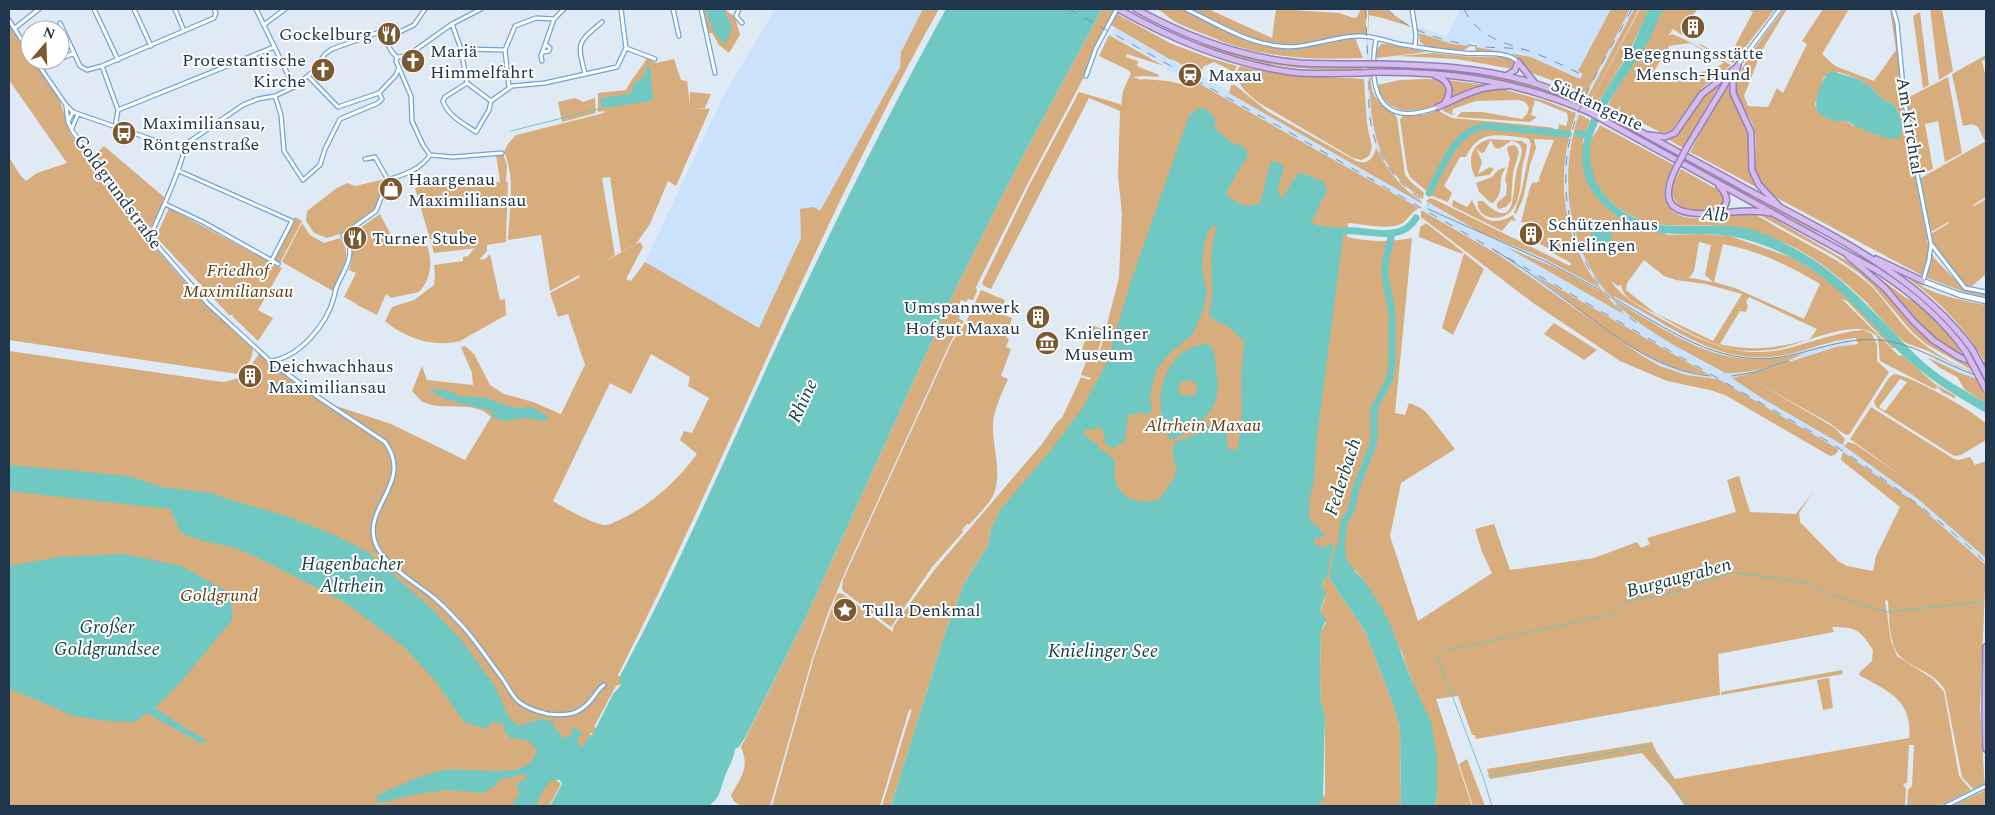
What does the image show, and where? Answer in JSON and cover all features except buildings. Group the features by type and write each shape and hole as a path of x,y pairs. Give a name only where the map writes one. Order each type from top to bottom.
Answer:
{"highway":[{"name":"Südtangente","path":"1119,9 1176,39 1229,58 1291,72 1322,74 1426,73 1470,77 1544,94 1589,112 1878,270 1919,300 1969,350 1986,390"},
{"name":"Südtangente","path":"1136,9 1195,38 1249,54 1300,63 1445,66 1506,76 1536,84 1593,106 1864,254 1908,283 1949,320 1986,375"},
{"path":"1506,76 1515,70 1518,62"},
{"path":"1518,62 1527,76 1536,84"},
{"path":"1645,134 1665,138 1675,133 1702,94 1737,66"},
{"path":"1737,66 1715,99 1676,168 1668,187 1670,202 1684,213 1762,211 1778,215"},
{"path":"1737,66 1733,92 1752,132 1752,170 1759,185 1781,209"},
{"path":"1426,73 1442,78 1448,84 1450,93 1441,106"},
{"path":"1441,106 1486,87 1519,87"},
{"path":"1706,213 1721,210 1726,202 1726,193 1716,182"},
{"path":"1835,247 1885,288 1913,322 1933,340 1959,357 1986,367"},
{"path":"1864,254 1923,282"},
{"path":"1986,647 1986,749"}],"main road":[{"path":"1923,282 1960,295 1986,301"}],"street":[{"path":"15,28 40,9"},
{"path":"94,9 118,60"},
{"path":"134,9 151,46"},
{"path":"175,9 184,31"},
{"path":"70,44 83,69 102,66 214,18 214,9"},
{"path":"256,9 265,24 294,87"},
{"path":"265,24 285,9"},
{"path":"385,39 414,25 425,9"},
{"path":"397,57 407,56 452,24 481,9"},
{"path":"542,61 554,18 564,9"},
{"path":"467,83 444,99 444,104 453,116 476,132 489,110 491,101 509,87 545,83 617,67 626,48 621,10 626,9"},
{"path":"673,9 679,36"},
{"path":"701,9 715,73"},
{"path":"739,9 736,16 742,22"},
{"path":"1086,76 1096,48 1119,9"},
{"path":"1186,9 1246,38 1278,46 1301,46 1357,36 1415,47 1471,54 1505,54 1518,62"},
{"path":"1412,9 1416,32 1415,47"},
{"path":"1737,66 1780,9"},
{"name":"Am Kirchtal","path":"1893,9 1897,23 1904,95 1931,244 1923,282"},
{"path":"509,87 505,50 516,26 536,18 554,18"},
{"path":"9,20 20,36"},
{"path":"585,74 579,48 581,41 602,22"},
{"path":"452,24 461,48 467,83 491,101"},
{"path":"42,70 66,106 73,112 165,144 180,147 186,145 202,131 243,105 258,99 275,96 294,87 308,76 325,54 335,47 377,33 383,35 391,52 397,57 399,67 412,96 412,121 420,140 430,155"},
{"path":"1376,39 1373,57 1374,85 1381,101 1391,108 1405,113 1422,112 1441,106"},
{"path":"118,110 274,47"},
{"path":"461,48 505,50"},
{"path":"626,48 655,59"},
{"path":"70,55 74,53"},
{"path":"102,66 118,110 115,127"},
{"path":"308,76 338,107 380,93 396,75 399,67"},
{"path":"275,96 281,115 284,151 303,180 320,166 325,149 340,119 378,102 382,98 380,93"},
{"name":"Goldgrundstraße","path":"66,106 68,122 72,129 148,235 198,294 270,361 318,397 385,442 390,449 395,466 392,484 376,516 374,534 377,546 391,564 435,598 466,630 518,701 548,714 573,714 583,710 604,685"},
{"name":"Goldgrundstraße","path":"68,122 73,112"},
{"name":"Goldgrundstraße","path":"72,129 78,114"},
{"path":"148,235 152,232 179,171 186,145"},
{"path":"430,155 453,157 502,153"},
{"path":"388,180 413,172 430,155"},
{"path":"365,158 375,157 388,180"},
{"path":"179,171 292,221 272,260"},
{"path":"270,361 283,358 293,352 315,334 334,298 336,286 348,260 348,245 343,235 376,211 388,180"},
{"path":"165,204 204,222 278,264"},
{"name":"Am Kirchtal","path":"1931,244 1960,284 1969,289 1986,292"},
{"path":"1946,806 1986,786"}],"shaded area":[{"path":"775,9 923,9 901,52 900,67 820,211 800,209 801,238 759,328 645,262 724,95"},
{"path":"1459,9 1611,9 1578,71 1583,74 1581,79 1519,53 1478,52 1479,45 1472,41 1469,43 1472,44 1470,46 1452,44 1419,33 1421,27 1446,37 1459,14"},
{"path":"1630,9 1634,9 1587,97 1585,96"},
{"path":"1115,28 1170,60 1172,58 1421,203 1419,208 1207,88 1166,69 1167,66 1111,35"},
{"path":"1366,38 1368,39 1372,121 1376,142 1397,178 1423,199 1422,202 1396,180 1382,162 1376,148 1369,117"},
{"path":"1576,114 1579,115 1570,145 1567,187 1587,262 1613,300 1613,295 1702,346 1735,356 1758,358 1777,356 1851,339 1850,345 1823,351 1773,368 1733,378 1760,397 1843,445 1891,479 1934,512 1985,556 1982,561 1917,504 1839,450 1730,387 1711,378 1686,375 1668,369 1644,357 1499,255 1422,211 1427,202 1478,231 1543,258 1598,286 1575,245 1565,204 1565,157","holes":["1510,249 1561,270 1599,292 1598,287 1623,314","1537,276 1710,374 1677,369 1645,354 1613,334","1615,301 1689,343 1716,354 1746,360 1784,358 1787,360 1744,373 1725,373 1653,332 1630,316"]},
{"path":"1929,353 1986,377 1986,382 1969,377 1943,365"}],"green space":[{"path":"703,9 726,9 735,17 740,35 729,53 719,45 712,33 709,33"},
{"name":"Goldgrund","path":"923,9 939,9 853,173 698,509 618,675 622,684 616,686 594,727 598,729 595,734 591,733 582,749 554,778 561,784 549,806 9,806 9,351 222,382 241,378 253,378 254,373 247,370 259,354 321,401 391,424 465,460 491,417 476,408 431,405 423,402 412,391 422,366 427,380 473,385 472,373 461,347 465,346 474,354 490,385 504,394 533,402 561,414 585,365 568,314 558,317 550,293 580,277 579,275 550,291 541,235 508,240 511,184 508,162 504,152 516,135 604,113 604,111 598,112 598,93 626,90 647,58 656,63 674,59 681,80 687,81 690,104 690,92 711,94 705,108 695,108 710,109 676,186 668,181 650,224 636,244 621,252 610,177 602,178 615,255 602,263 640,242 643,247 626,279 631,281 645,262 759,328 801,238 800,209 814,207 820,211 900,67 901,52","holes":["651,354 690,377 688,386 709,398 692,433 684,431 680,440 697,454 671,484 640,509 606,525 601,525 587,519 553,501 610,383 631,394"]},
{"path":"1102,9 1115,9 1094,49 1085,75 976,287 977,291 973,300 968,299 966,302 961,300 955,313 960,316 959,319 964,321 951,341 828,613 812,659 770,806 741,806 733,800 731,795 743,772 745,761 741,747 807,615 957,286 1017,167"},
{"path":"1155,9 1182,9 1245,39 1275,47 1300,48 1355,38 1363,58 1307,58 1251,50 1186,27"},
{"path":"1191,9 1208,9 1272,38 1276,9 1339,13 1354,18 1357,17 1361,9 1366,9 1366,35 1349,35 1307,44 1284,45 1243,34"},
{"path":"1368,9 1386,9 1411,27 1369,15 1368,35"},
{"path":"1611,9 1630,9 1585,96 1573,88 1529,72 1517,57 1511,53 1531,57 1580,79 1583,74 1578,71"},
{"path":"1634,9 1639,9 1595,93 1592,97 1587,98"},
{"path":"1640,9 1649,9 1631,48 1599,102 1592,99"},
{"path":"1663,9 1697,9 1682,35 1673,29 1668,36 1672,34 1684,39 1731,65 1702,88 1672,130 1662,133 1619,111 1621,105 1617,110 1608,105 1620,83 1646,45","holes":["1690,43 1724,63 1698,73 1650,78 1669,46"]},
{"path":"1748,9 1775,9 1733,63 1699,45 1728,59 1753,12"},
{"path":"1784,9 1787,9 1762,50 1744,96 1748,106 1768,107 1777,88 1783,93 1807,44 1802,41 1823,9 1849,9 1822,54 1835,66 1874,81 1896,50 1891,9 1895,25 1907,125 1927,241 1934,258 1962,287 1986,293 1986,297 1964,292 1923,276 1779,199 1762,184 1756,171 1754,128 1737,95 1736,82 1749,56","holes":["1839,72 1858,79 1872,88 1883,100 1895,105 1903,124 1902,133 1852,125 1845,120 1833,121 1818,113 1815,104 1824,77"]},
{"path":"1930,9 1942,9 1953,71 1939,80"},
{"path":"1920,12 1929,85 1923,88 1913,16"},
{"path":"1117,14 1172,44 1237,66 1234,72 1214,62 1204,66 1199,74 1111,25"},
{"path":"9,24 20,41 20,70 40,70 60,101 70,133 145,236 197,296 253,349 248,363 238,374 9,340 9,157 26,181 37,173 67,163 9,80"},
{"path":"1419,33 1452,44 1470,46 1463,51 1429,48 1420,42"},
{"name":"Altrhein Maxau","path":"1109,35 1164,66 1127,54 1126,57 1138,61 1137,66 1159,75 1158,77 1133,77 1142,80 1168,81 1193,87 1198,83 1419,208 1401,224 1396,226 1383,227 1348,223 1347,237 1380,241 1412,238 1395,413 1405,415 1409,403 1421,408 1455,449 1401,483 1390,536 1418,621 1492,573 1482,552 1475,529 1494,524 1510,570 1594,558 1637,542 1641,548 1650,544 1647,538 1736,512 1727,480 1739,476 1750,512 1796,514 1814,491 1799,513 1800,522 1838,561 1847,566 1873,571 1876,556 1900,507 1841,460 1843,452 1917,504 1986,565 1980,709 1986,806 1952,806 1984,791 1984,785 1973,789 1962,777 1945,690 1935,679 1899,655 1893,644 1888,601 1885,600 1891,641 1897,656 1933,679 1944,692 1959,776 1971,790 1940,806 1907,806 1908,790 1912,786 1914,745 1909,745 1907,783 1903,784 1906,789 1905,806 1685,806 1670,785 1642,753 1490,779 1487,769 1652,742 1675,779 1909,738 1907,714 1903,706 1889,692 1859,675 1872,661 1873,650 1869,643 1861,634 1853,629 1832,627 1834,632 1718,654 1720,695 1476,739 1475,735 1472,735 1458,696 1436,699 1472,806 1435,806 1437,794 1412,681 1402,653 1364,580 1354,570 1329,578 1365,631 1394,707 1400,728 1401,806 1318,806 1325,794 1325,716 1321,702 1320,674 1321,631 1326,623 1320,611 1325,598 1322,585 1324,579 991,529 988,545 964,584 946,630 891,806 882,806 912,709 909,710 880,806 772,806 814,657 837,594 843,594 893,632 893,627 935,569 1062,418 1081,377 1090,380 1091,378 1081,375 1087,359 1079,355 1092,325 1104,330 1095,362 1097,363 1119,278 1122,214 1118,176 1120,111 1089,98 991,289 982,283 1029,186 1079,92 1120,104 1121,106 1123,91 1131,73 1099,56"},
{"path":"1198,43 1274,62 1312,67 1362,69 1324,70 1254,62 1213,50"},
{"path":"1381,44 1427,52 1377,58 1376,51"},
{"path":"1475,47 1508,53 1478,52"},
{"path":"1433,53 1471,57 1507,57 1513,61 1514,65 1513,69 1456,59 1398,56"},
{"path":"1986,55 1986,59 1982,61 1986,78 1985,141 1975,125 1963,126 1952,74"},
{"path":"1240,66 1286,74 1364,79 1367,124 1372,147 1369,156 1362,160 1353,158 1261,104 1239,82 1237,71"},
{"path":"1430,69 1470,72 1505,79 1540,89 1590,108 1589,110 1551,95 1511,83"},
{"path":"1948,77 1962,153 1945,162 1938,121 1925,124 1933,169 1919,174 1907,100 1909,97"},
{"path":"1369,78 1371,78 1371,87 1376,99 1397,118 1405,175 1424,193 1423,199 1407,187 1395,174 1379,147 1372,115"},
{"path":"1432,79 1441,81 1447,90 1442,102 1413,111 1404,110 1387,103 1377,85 1400,80"},
{"path":"1723,79 1683,148 1667,139 1675,135 1705,92"},
{"path":"1447,80 1487,85 1449,101 1451,91"},
{"path":"1732,81 1733,100 1750,131 1750,160 1758,188 1690,152 1726,87"},
{"path":"1231,85 1235,85 1267,111 1356,161 1367,162 1376,148 1395,178 1422,202 1229,93"},
{"path":"1499,88 1546,101 1576,113 1568,141 1564,169 1565,196 1569,222 1577,247 1589,271 1605,294 1625,315 1506,247 1561,270 1599,291 1598,287 1543,258 1478,231 1426,201 1430,198 1436,200 1570,266 1571,263 1540,244 1540,238 1543,239 1544,231 1536,229 1535,224 1521,222 1530,187 1533,182 1536,183 1540,180 1539,178 1554,140 1534,139 1536,148 1530,165 1523,199 1516,214 1514,213 1521,193 1531,144 1529,139 1498,135 1483,138 1477,142 1466,157 1460,157 1444,186 1452,193 1448,202 1432,196 1410,177 1407,169 1400,120 1403,115 1423,115 1437,110 1452,118 1549,127 1558,130 1559,124 1566,126 1567,113 1535,100 1531,115 1537,117 1530,122 1457,117 1461,112 1482,112 1522,119 1527,114 1529,108 1525,102 1519,100 1476,101 1453,109 1452,114 1457,113 1452,115 1443,111 1444,107 1474,93"},
{"path":"575,98 583,102 595,98 596,113 562,122 558,102"},
{"path":"1579,114 1590,120 1583,140 1584,170 1587,180 1615,215 1668,235 1701,234 1730,236 1793,258 1841,291 1896,348 1892,348 1847,301 1842,299 1899,356 1902,355 1935,384 1954,395 1956,399 1942,392 1936,385 1937,389 1932,388 1880,361 1878,338 1870,331 1865,330 1872,334 1877,345 1877,361 1889,372 1849,435 1844,434 1831,424 1755,381 1835,428 1845,439 1843,445 1760,397 1732,378 1836,347 1858,344 1856,338 1845,339 1781,356 1748,357 1727,353 1688,337 1613,296 1614,300 1610,296 1593,273 1581,249 1573,223 1568,169 1572,141","holes":["1699,242 1711,245 1705,275 1713,282 1686,277 1690,277 1694,271","1723,244 1773,260 1820,284 1804,319 1735,288 1714,282","1644,260 1664,276 1742,294 1713,341 1655,313 1626,290 1627,283","1611,281 1618,286 1621,285 1623,292 1630,300 1622,293","1749,297 1817,329 1810,339 1776,347 1743,348 1720,344 1740,311 1746,312 1748,306 1746,302","1632,302 1684,330 1730,349 1679,329","1845,330 1863,330 1830,336 1793,347 1757,352 1741,351 1734,349 1742,351 1777,349 1830,333"]},
{"path":"1607,117 1813,229 1820,234 1606,119"},
{"path":"1600,125 1674,165 1664,191 1666,202 1677,214 1697,218 1743,213 1760,217 1827,255 1859,276 1874,289 1906,328 1922,343 1954,363 1986,374 1986,377 1949,362 1903,341 1867,303 1839,278 1808,255 1785,243 1738,228 1667,225 1638,219 1624,212 1603,194 1592,172 1589,155 1590,146 1592,138"},
{"path":"1490,139 1522,141 1527,145 1518,200 1512,210 1502,217 1496,218 1480,212 1478,201 1483,201 1494,210 1502,213 1507,212 1513,200 1516,174 1522,150 1517,142 1511,141 1499,149 1494,147 1491,140 1484,152 1481,153 1476,148 1482,162 1478,174 1490,167 1494,169 1489,175 1475,177 1471,165 1472,154 1474,149 1478,145"},
{"path":"1986,141 1986,197 1973,205 1986,199 1986,274 1970,288 1965,286 1932,244 1931,234 1949,223 1933,231 1930,230 1920,180"},
{"path":"1514,145 1519,152 1513,173 1511,201 1506,207 1499,209 1497,203 1506,195 1507,185 1505,180 1510,159 1507,149 1509,146"},
{"path":"104,146 164,197 165,199 151,227 145,227 94,155"},
{"path":"503,153 507,166 506,182 508,182 506,242 487,245 487,251 479,260 485,259 490,254 500,300 505,299 506,315 460,341 440,343 410,337 385,321 392,307 414,300 434,285 434,265 463,261 463,257 468,256 474,249 478,248 434,253 415,188 456,181 459,186 500,182 496,154"},
{"path":"1506,167 1501,176 1499,194 1496,200 1491,203 1479,192 1476,183 1492,177 1498,170"},
{"path":"1681,169 1720,191 1724,197 1721,205 1713,209 1701,210 1690,210 1679,206 1671,193 1672,186"},
{"path":"385,179 376,208 340,234 327,238 314,233 306,221 307,211 337,188 347,183 355,186"},
{"path":"1453,200 1467,207 1472,200 1479,213 1488,220 1500,221 1513,215 1516,221 1511,220 1502,231 1452,206"},
{"name":"Friedhof Maximiliansau","path":"169,208 270,262 270,264 282,268 258,310 273,318 258,341 233,315 229,315 156,237"},
{"path":"1421,210 1499,255 1644,357 1660,366 1686,375 1718,379 1838,449 1838,451 1835,455 1830,456 1725,395 1667,381 1620,361 1533,303 1421,217"},
{"path":"1756,213 1768,215 1854,265 1882,288 1911,325 1931,343 1958,361 1986,372 1968,368 1926,344 1913,333 1873,286 1859,273 1834,256"},
{"path":"380,214 395,243 411,237 416,247 426,242 430,255 430,268 427,281 419,292 391,298 386,294 377,315 357,305 359,299 357,304 344,297 356,273 349,270 352,253 346,238"},
{"path":"295,217 302,221 280,263 274,259"},
{"path":"302,223 310,235 324,243 340,238 344,244 346,251 345,264 333,291 282,262"},
{"path":"1426,223 1463,252 1462,254 1419,237 1420,227"},
{"path":"1464,253 1484,269 1453,335 1442,328"},
{"path":"1532,273 1710,375 1676,368 1638,350 1601,326"},
{"path":"1902,274 1932,291 1986,305 1986,364 1969,337 1950,314"},
{"path":"1877,276 1906,298 1914,301 1933,318 1951,338 1964,357 1931,336"},
{"path":"981,290 1005,300 1000,314 1012,318 1006,337 1009,339 1006,347 1011,349 1001,376 1008,379 997,407 993,424 997,483 990,501 969,525 967,524 962,530 963,532 932,567 891,627 843,591 843,580 952,342 966,322"},
{"path":"1614,300 1682,339 1726,356 1749,359 1775,358 1804,353 1766,368 1725,373 1653,332 1630,316"},
{"path":"1554,323 1597,350 1584,360 1544,334"},
{"path":"1927,357 1960,373 1986,382 1986,403 1965,390 1957,377 1940,368"},
{"path":"1894,374 1913,380 1941,394 1980,418 1986,424 1986,440 1961,455 1954,456 1876,407 1874,401 1889,378","holes":["1900,379 1907,382 1885,411 1879,407"]},
{"path":"1871,407 1954,459 1959,460 1970,457 1975,465 1986,461 1986,558 1918,499 1844,446 1848,442 1855,444 1903,477 1850,439"},
{"path":"1842,670 1843,674 1721,695 1721,692"},
{"path":"1829,678 1833,708 1823,710 1817,680"},
{"path":"1467,759 1485,806 1473,806 1459,764"}],"water":[{"path":"705,9 724,9 732,27 727,41 724,43 715,32"},
{"path":"946,9 1102,9 1017,167 957,286 807,615 746,736 739,747 735,749 716,800 709,806 550,806 562,784 560,780 555,780 551,781 545,788 536,806 513,806 513,802 519,795 517,784 526,778 524,774 499,780 495,786 483,793 446,790 417,794 379,803 376,796 424,776 451,770 512,770 523,767 531,762 537,751 526,740 519,738 511,739 504,730 503,723 491,722 487,729 464,722 434,679 404,647 346,603 259,558 232,547 203,541 181,533 170,509 9,491 9,465 129,476 161,487 213,493 286,516 332,534 368,552 434,611 463,642 496,688 508,716 518,726 540,719 553,722 555,730 559,731 561,735 560,739 573,735 570,729 573,728 579,730 582,734 577,740 581,747 583,746 589,736 593,734 613,694 621,685 619,678 682,554 818,258 880,133"},
{"path":"1649,9 1663,9 1648,42 1602,114 1592,138 1590,158 1592,168 1597,184 1606,196 1621,210 1634,218 1649,222 1678,226 1739,227 1770,236 1785,243 1816,261 1832,273 1933,370 1986,403 1986,413 1945,389 1917,368 1842,294 1813,270 1796,260 1763,245 1736,237 1709,234 1662,233 1640,229 1628,224 1607,208 1591,189 1583,170 1582,150 1587,130 1595,110 1632,48"},
{"path":"647,66 650,68 653,98 651,101 603,107 601,98 630,94 635,82 642,79"},
{"path":"1831,71 1858,79 1872,88 1883,100 1895,105 1903,124 1901,136 1894,139 1883,137 1847,121 1833,121 1818,113 1816,103 1819,90 1824,78"},
{"name":"Knielinger See","path":"1202,108 1208,111 1213,115 1215,128 1221,134 1228,140 1245,147 1248,155 1228,189 1227,194 1230,198 1237,203 1251,206 1260,203 1272,161 1282,164 1284,167 1278,188 1280,197 1283,197 1297,175 1302,173 1324,182 1327,191 1311,222 1318,226 1344,228 1317,437 1314,479 1309,502 1309,519 1324,535 1322,538 1315,538 1314,544 1325,548 1330,542 1333,546 1327,577 1322,585 1326,593 1320,611 1326,620 1321,631 1320,674 1321,702 1325,716 1323,799 1318,806 891,806 946,630 964,584 988,545 991,529 1001,509 1052,449 1083,407 1107,362 1132,278 1189,116 1195,110","holes":["1213,225 1217,227 1212,250 1212,292 1209,314 1214,320 1229,327 1244,341 1241,381 1242,410 1238,448 1234,450 1228,449 1226,429 1218,425 1208,425 1199,433 1175,442 1173,453 1176,469 1174,477 1158,500 1144,501 1130,498 1124,495 1116,484 1114,460 1105,451 1098,449 1098,445 1084,435 1084,430 1095,429 1098,425 1104,434 1105,444 1114,448 1125,440 1128,414 1136,415 1140,411 1147,415 1152,410 1150,394 1157,368 1172,351 1193,334 1203,310 1207,292 1202,268 1204,245"]},
{"path":"1594,227 1607,230 1613,236 1609,243 1598,245 1593,243 1591,232"},
{"path":"1206,344 1213,349 1218,384 1216,400 1203,419 1190,430 1170,440 1161,413 1162,387 1166,374 1173,363 1181,354 1193,347","holes":["1190,380 1197,384 1196,394 1191,396 1180,394 1178,391 1181,382"]},
{"path":"428,389 446,390 459,396 487,398 506,406 531,407 548,416 545,421 523,418 505,421 494,418 491,411 445,399"},
{"path":"1335,546 1345,547 1345,556 1355,572 1364,580 1388,619 1412,681 1431,722 1437,756 1437,794 1435,806 1401,806 1400,728 1365,631 1329,578"},
{"name":"Großer Goldgrundsee","path":"124,554 181,566 230,593 232,620 178,685 155,708 206,740 202,744 147,713 135,722 109,721 73,716 9,689 9,566 59,557"}],"waterway":[{"path":"511,131 602,108"},
{"name":"Federbach","path":"1429,193 1450,152 1466,134 1475,129 1486,126 1568,134"},
{"name":"Federbach","path":"1579,134 1588,134"},
{"path":"1344,231 1393,233 1402,231 1410,226 1416,218"},
{"name":"Federbach","path":"1340,556 1344,521 1351,511 1356,488 1374,442 1374,409 1390,378 1392,313 1385,277 1385,264 1392,233"},
{"name":"Burgaugraben","path":"1444,651 1612,614 1627,601 1677,592 1733,572 1808,583 1835,596 1886,612 1981,602"},
{"path":"1436,653 1483,777 1492,806"},
{"path":"1488,776 1647,746 1671,782"},
{"path":"1674,787 1688,806"}],"tram line":[{"path":"1428,209 1547,262 1598,289"},
{"path":"1494,250 1644,354 1675,368 1710,376"},
{"path":"1613,298 1693,342 1714,351 1736,356 1758,359 1782,357 1842,342 1879,340 1907,346 1959,369 1986,378"},
{"path":"1732,376 1755,372 1789,361"}],"railway":[{"path":"1069,9 1294,135 1834,445 1932,515 1986,563"},
{"path":"1366,9 1369,108 1374,137 1384,160 1399,180 1418,198 1429,205"},
{"path":"1387,9 1408,25 1445,40 1484,47 1523,50"},
{"path":"1464,9 1470,19 1486,34 1579,73"},
{"path":"1632,9 1580,107 1568,149 1566,178 1568,207 1574,235 1585,261 1600,286 1618,307 1641,326"}],"place":[{"name":"Begegnungsstätte Mensch-Hund","path":"1693,27"},
{"name":"Gockelburg","path":"389,34"},
{"name":"Mariä Himmelfahrt","path":"413,61"},
{"name":"Protestantische Kirche","path":"323,70"},
{"name":"Maxau","path":"1190,75"},
{"name":"Maximiliansau, Röntgenstraße","path":"124,133"},
{"name":"Haargenau Maximiliansau","path":"391,189"},
{"name":"Schützenhaus Knielingen","path":"1531,234"},
{"name":"Turner Stube","path":"355,238"},
{"name":"Umspannwerk Hofgut Maxau","path":"1038,317"},
{"name":"Knielinger Museum","path":"1047,343"},
{"name":"Deichwachhaus Maximiliansau","path":"250,376"},
{"name":"Tulla Denkmal","path":"845,610"}],"water label":[{"name":"Alb","path":"1715,215"},
{"name":"Rhine","path":"803,401"},
{"name":"Hagenbacher Altrhein","path":"352,575"}]}
